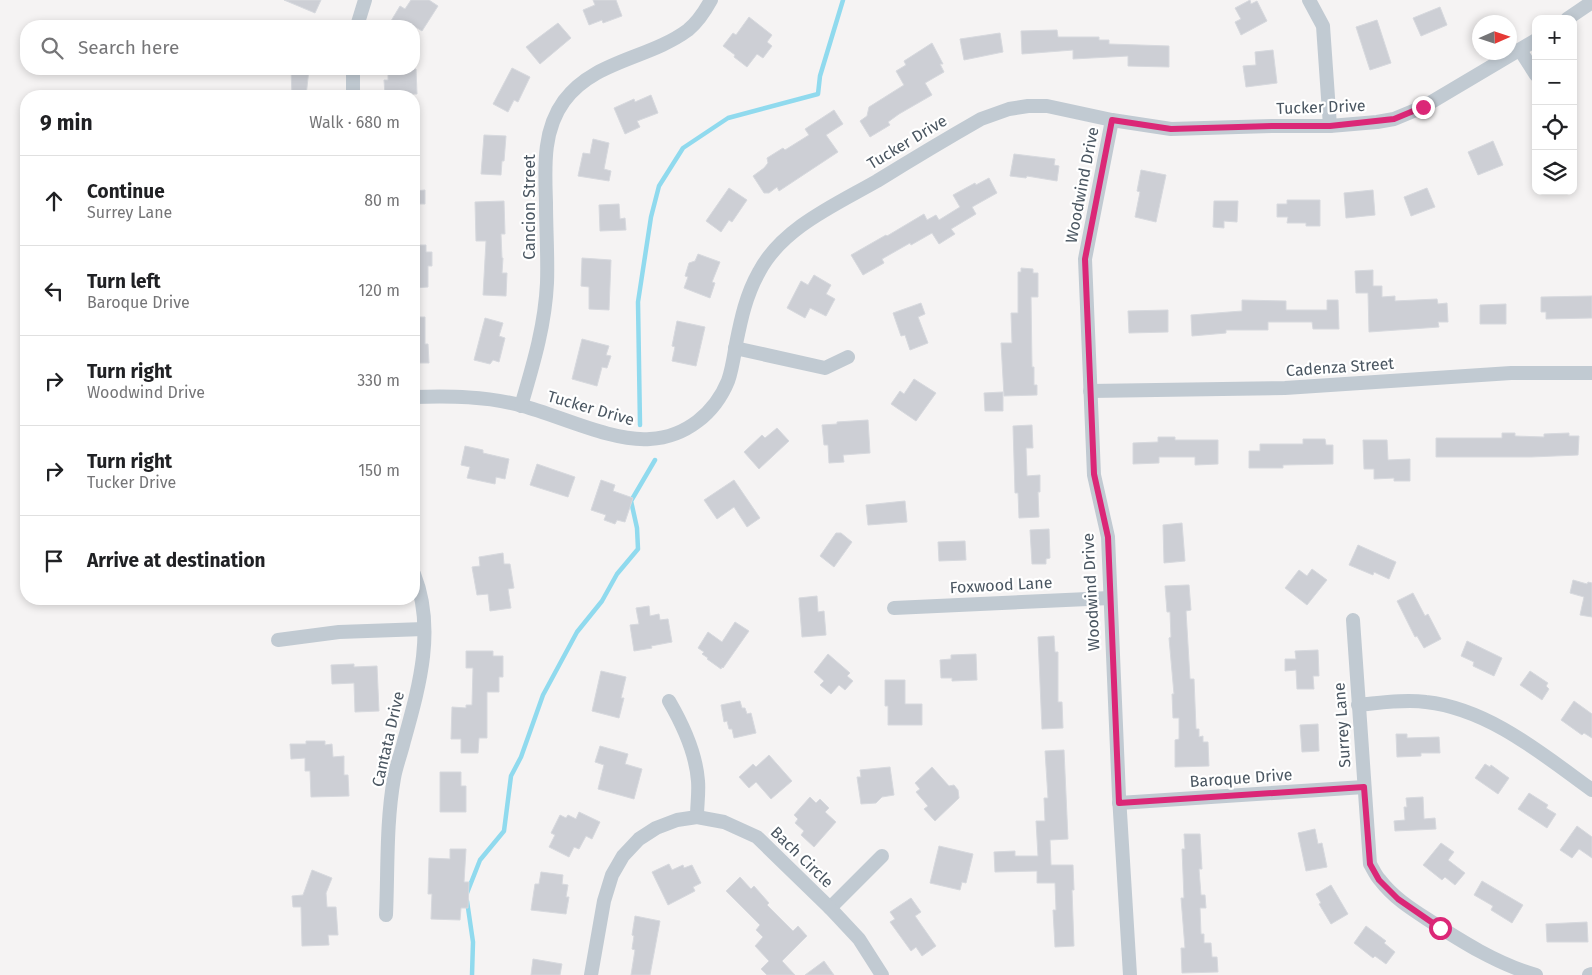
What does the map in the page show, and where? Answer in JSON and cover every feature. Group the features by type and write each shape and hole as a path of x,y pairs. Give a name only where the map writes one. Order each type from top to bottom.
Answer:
{"street":[{"path":"359,20 365,0"},
{"name":"Cancion Street","path":"521,406 537,350 545,300 547,242 545,156 551,126 562,103 574,88 590,75 671,40 689,29 711,0"},
{"path":"1308,0 1322,26 1330,126"},
{"path":"1573,15 1592,2"},
{"name":"Tucker Drive","path":"420,397 474,398 521,406 614,435 636,439 667,436 682,431 710,411 720,397 729,380 745,304 759,271 779,245 813,218 981,119 1010,109 1028,106 1047,106 1112,120 1171,129 1330,126 1394,119 1423,107 1532,42"},
{"path":"1520,50 1532,69"},
{"path":"353,75 353,90"},
{"name":"Woodwind Drive","path":"1112,120 1085,259 1094,474 1108,537 1119,803 1130,975"},
{"path":"735,348 825,368 848,357"},
{"name":"Cadenza Street","path":"1090,390 1285,388 1511,373 1592,373"},
{"name":"Cantata Drive","path":"386,915 390,807 393,784 423,665 424,629 420,596"},
{"name":"Foxwood Lane","path":"894,608 1110,598"},
{"name":"Surrey Lane","path":"1353,620 1370,864 1379,880 1398,899 1467,945 1522,971 1536,975"},
{"path":"278,640 339,632 424,629"},
{"path":"669,701 681,722 694,756 698,782 697,817"},
{"path":"1358,705 1425,702 1459,708 1495,725 1527,744 1592,790"},
{"name":"Baroque Drive","path":"1119,803 1364,787"},
{"name":"Bach Circle","path":"591,975 604,901 612,875 623,856 639,839 656,828 677,820 697,817 724,822 757,837 859,939 882,975"},
{"path":"830,908 882,856"}],"building":[{"path":"284,0 321,0 315,13"},
{"path":"411,0 429,0 438,6 422,31 420,30 420,20 392,20 400,6 405,9"},
{"path":"593,0 616,0 622,16 603,23 602,20 589,25 583,10 595,5"},
{"path":"1250,0 1251,4 1257,1 1267,21 1241,35 1235,22 1241,19 1235,8"},
{"path":"1440,7 1447,25 1421,36 1413,18"},
{"path":"749,17 772,35 767,42 772,46 763,58 757,54 747,67 723,46 733,33 736,35"},
{"path":"1377,20 1391,63 1370,70 1356,27"},
{"path":"558,23 571,38 540,64 526,47"},
{"path":"1057,30 1058,37 1099,37 1099,40 1109,40 1109,44 1169,46 1169,67 1128,66 1128,56 1073,59 1073,50 1022,54 1021,31"},
{"path":"1000,33 1003,52 964,60 960,39"},
{"path":"932,43 943,64 940,64 944,72 925,83 932,95 899,114 888,122 890,125 870,137 860,121 867,116 869,107 904,85 896,71 906,65 904,61"},
{"path":"1273,50 1277,83 1246,87 1243,66 1256,65 1255,52"},
{"path":"512,68 530,77 518,102 514,100 508,112 493,104"},
{"path":"291,75 308,75 307,90 292,90"},
{"path":"388,75 416,75 417,90 385,90 384,80 388,80"},
{"path":"651,95 658,113 637,121 640,127 625,134 614,108 634,99 635,102"},
{"path":"834,110 843,124 826,135 838,152 779,191 777,187 769,193 764,193 753,176 768,163 767,158 783,148 785,150 809,135 805,129"},
{"path":"484,135 506,136 501,175 481,174"},
{"path":"593,139 609,143 604,169 611,171 609,181 578,176 583,153 590,154"},
{"path":"1493,141 1503,165 1478,175 1468,152"},
{"path":"1014,154 1055,159 1054,165 1059,166 1057,181 1027,176 1026,178 1010,176"},
{"path":"1141,170 1166,175 1156,222 1135,217 1140,192 1137,191"},
{"path":"989,178 997,193 972,207 976,214 951,229 955,234 939,244 932,233 882,259 884,263 863,275 851,255 924,214 927,220 936,215 939,220 960,207 953,195"},
{"path":"729,188 747,200 732,222 729,220 721,232 706,221"},
{"path":"1427,188 1435,207 1411,216 1404,197"},
{"path":"420,190 425,190 425,204 420,204"},
{"path":"1373,190 1375,215 1346,218 1344,193"},
{"path":"1287,200 1320,200 1320,226 1306,226 1306,223 1287,223 1288,217 1277,217 1277,204 1287,204"},
{"path":"504,201 505,234 501,234 502,273 507,273 506,296 483,295 486,241 476,241 475,202"},
{"path":"1214,201 1238,201 1237,222 1224,221 1224,228 1213,227"},
{"path":"619,204 620,219 625,218 626,230 600,231 599,205"},
{"path":"420,245 426,245 426,252 432,252 432,266 428,266 428,287 420,288"},
{"path":"698,254 720,262 712,282 715,283 710,298 684,288 688,277 685,276 689,263 695,261"},
{"path":"582,258 611,260 609,310 589,309 589,287 581,286"},
{"path":"1021,268 1033,269 1033,273 1038,273 1038,297 1031,297 1032,367 1034,367 1034,385 1037,385 1037,395 1004,396 1001,343 1012,343 1011,313 1018,313 1018,272 1021,272"},
{"path":"1373,270 1373,286 1382,286 1382,297 1395,296 1395,301 1437,299 1438,304 1447,303 1448,322 1438,322 1439,327 1369,332 1368,293 1356,293 1355,271"},
{"path":"814,275 831,285 826,294 835,299 826,316 810,308 805,318 787,308 801,281 808,285"},
{"path":"1592,296 1592,318 1546,319 1546,312 1541,312 1541,297"},
{"path":"1242,300 1286,301 1286,310 1327,310 1327,300 1338,300 1339,329 1313,329 1312,322 1268,322 1268,330 1226,330 1226,333 1192,336 1191,315 1242,311"},
{"path":"921,303 925,314 918,317 928,343 910,350 905,335 901,336 893,313"},
{"path":"1506,304 1506,324 1480,324 1480,305"},
{"path":"1168,310 1168,332 1129,333 1128,311"},
{"path":"420,317 425,317 425,344 428,344 429,363 420,363"},
{"path":"485,318 503,323 499,336 505,338 499,362 493,360 490,364 474,360"},
{"path":"677,321 705,327 696,366 672,361 675,347 672,346"},
{"path":"582,339 609,346 606,355 611,356 607,368 602,367 597,386 572,379"},
{"path":"914,379 936,393 916,421 891,404 900,391 904,394"},
{"path":"1003,392 1003,411 985,411 984,393"},
{"path":"868,420 870,453 843,455 844,462 829,463 828,445 824,445 822,425"},
{"path":"1032,425 1033,448 1026,448 1027,476 1040,475 1040,492 1038,492 1039,517 1019,518 1018,493 1015,493 1013,426"},
{"path":"777,428 789,441 759,469 744,452 762,435 765,438"},
{"path":"1502,433 1515,433 1515,436 1544,437 1544,434 1569,433 1569,436 1579,436 1578,455 1436,457 1436,438 1502,438"},
{"path":"1158,437 1175,437 1175,440 1218,440 1218,464 1195,465 1195,457 1159,457 1159,463 1133,464 1133,443 1158,442"},
{"path":"1303,439 1325,439 1326,445 1333,445 1333,464 1283,465 1283,468 1249,468 1249,451 1260,451 1260,444 1303,444"},
{"path":"1363,440 1387,440 1388,460 1410,459 1410,481 1394,481 1394,478 1374,479 1374,469 1364,469"},
{"path":"465,446 483,450 483,453 509,459 505,479 496,477 495,484 467,478 470,467 461,465"},
{"path":"537,464 575,477 568,497 530,485"},
{"path":"601,480 615,485 613,491 633,498 625,522 617,520 615,524 604,520 606,515 591,510"},
{"path":"734,480 760,518 747,527 734,507 717,519 704,500"},
{"path":"905,501 907,522 868,525 866,505"},
{"path":"1182,523 1185,561 1164,563 1163,525"},
{"path":"1049,529 1050,558 1046,559 1046,564 1032,564 1030,530"},
{"path":"836,533 841,533 852,542 834,567 820,556"},
{"path":"965,541 966,560 939,561 938,542"},
{"path":"1358,545 1396,562 1389,579 1374,572 1373,575 1349,565"},
{"path":"503,553 504,564 510,564 514,588 508,589 511,608 490,611 488,594 477,595 472,567 480,566 479,557"},
{"path":"1312,569 1327,580 1307,605 1285,588 1299,570 1307,576"},
{"path":"1573,580 1587,584 1588,582 1592,583 1592,617 1580,615 1584,597 1570,593"},
{"path":"1189,585 1191,610 1186,611 1190,679 1194,679 1196,729 1199,729 1199,737 1203,736 1203,742 1208,742 1209,766 1175,767 1175,740 1179,739 1179,718 1173,718 1172,694 1174,694 1169,638 1171,637 1170,612 1167,612 1165,586"},
{"path":"1413,593 1425,616 1428,614 1441,639 1424,648 1417,636 1415,637 1397,601"},
{"path":"817,596 818,612 824,611 826,635 802,637 799,598"},
{"path":"649,606 650,616 659,614 660,620 668,619 672,642 634,651 630,625 639,624 636,608"},
{"path":"735,622 749,631 721,669 707,659 702,654 704,652 698,648 708,632 722,642"},
{"path":"1054,636 1055,652 1058,652 1058,702 1062,702 1063,728 1042,729 1038,637"},
{"path":"1467,641 1502,658 1494,676 1473,666 1474,662 1461,656"},
{"path":"1318,650 1319,676 1313,676 1314,689 1297,689 1296,670 1285,671 1285,659 1296,659 1295,651"},
{"path":"466,651 493,651 493,656 503,656 503,677 499,677 499,692 487,692 487,738 479,738 478,753 461,753 461,739 451,739 452,707 466,708 466,705 472,705 473,668 466,668"},
{"path":"828,654 850,673 847,676 853,681 845,690 839,685 831,694 820,685 824,681 814,672"},
{"path":"976,654 977,680 952,681 952,678 941,678 940,660 951,659 951,655"},
{"path":"354,664 354,667 377,666 379,711 355,712 354,683 332,684 331,665"},
{"path":"601,671 626,677 621,698 624,698 619,718 592,711"},
{"path":"1530,671 1548,683 1546,686 1549,689 1542,700 1520,685"},
{"path":"885,680 905,680 905,704 922,704 922,725 888,725 888,706 885,706"},
{"path":"740,701 742,708 745,708 747,714 751,713 756,733 734,738 732,729 729,729 727,721 724,722 721,705"},
{"path":"1574,701 1592,714 1592,738 1584,733 1582,735 1561,720"},
{"path":"1318,724 1319,751 1302,752 1300,725"},
{"path":"1396,734 1407,734 1407,738 1439,737 1440,753 1421,753 1421,756 1397,757"},
{"path":"306,741 325,741 325,745 332,744 333,757 344,756 344,775 348,775 349,796 311,797 310,771 305,771 305,758 291,759 290,744 306,744"},
{"path":"600,746 628,754 625,764 642,769 634,799 598,789 604,765 595,762"},
{"path":"1064,750 1068,839 1050,840 1051,865 1073,865 1074,946 1055,947 1053,910 1056,910 1055,883 1037,883 1037,871 995,872 994,852 1015,851 1015,856 1038,856 1036,821 1045,821 1044,798 1048,798 1045,751"},
{"path":"769,755 792,781 771,799 756,782 749,788 739,777 753,764 756,767"},
{"path":"1485,764 1490,767 1491,765 1509,778 1498,794 1475,778"},
{"path":"890,767 894,795 882,797 876,803 861,804 857,777 861,777 860,770"},
{"path":"932,767 949,786 954,785 958,790 959,798 935,821 924,809 928,806 916,792 920,789 915,783"},
{"path":"440,772 461,772 461,786 466,786 466,812 440,812"},
{"path":"1529,793 1548,805 1546,808 1556,814 1547,828 1518,809"},
{"path":"810,797 816,803 820,799 829,808 825,812 836,822 814,847 801,835 804,831 795,823 798,819 794,815"},
{"path":"1423,797 1424,819 1435,818 1436,829 1395,831 1394,821 1405,820 1404,807 1407,807 1406,798"},
{"path":"579,812 600,822 592,839 586,836 579,849 574,847 569,857 549,847 555,835 551,833 560,815 566,818 568,815 576,819"},
{"path":"1577,826 1592,837 1592,858 1579,849 1572,858 1560,850"},
{"path":"1315,829 1318,844 1322,843 1327,867 1306,871 1298,833"},
{"path":"1184,834 1200,834 1202,869 1199,869 1201,895 1205,895 1206,908 1200,908 1201,934 1204,934 1204,943 1211,943 1212,957 1217,957 1218,972 1182,973 1181,948 1185,948 1181,898 1184,898 1182,849 1185,849"},
{"path":"1441,843 1454,852 1448,860 1465,873 1455,885 1445,877 1442,880 1423,865"},
{"path":"939,846 973,854 966,883 962,882 960,890 930,883"},
{"path":"450,849 466,849 464,882 469,882 468,908 461,908 460,920 431,919 432,894 428,894 429,858 450,859"},
{"path":"669,864 672,870 683,865 684,868 692,865 701,883 693,887 695,891 668,905 652,872"},
{"path":"312,870 332,878 326,893 327,907 336,907 338,935 328,935 329,945 302,946 301,907 293,907 292,896 303,895"},
{"path":"541,872 563,875 562,884 568,885 566,897 569,897 566,914 531,910 535,884 539,884"},
{"path":"740,877 751,889 754,886 769,903 767,905 793,931 798,926 807,936 782,961 795,975 767,975 761,969 769,961 755,946 763,937 756,930 760,925 726,891"},
{"path":"1482,881 1523,905 1512,923 1491,910 1493,906 1474,895"},
{"path":"1331,885 1348,914 1331,924 1319,904 1321,903 1316,894"},
{"path":"911,898 921,912 915,916 936,946 922,956 916,947 911,951 890,922 895,919 890,912"},
{"path":"635,916 660,921 650,975 631,975 635,950 632,949 634,936 632,935"},
{"path":"1587,922 1588,942 1547,942 1546,924"},
{"path":"1366,926 1386,941 1384,943 1395,952 1386,964 1375,956 1373,958 1354,943"},
{"path":"533,959 562,964 560,975 531,975"},
{"path":"824,961 834,975 805,975"}],"waterway":[{"path":"640,425 638,302 651,217 659,186 683,148 728,118 818,94 820,76 843,0"},
{"path":"467,893 480,860 504,831 511,776 521,757 543,695 577,632 602,601 617,574 638,549 637,528 631,501 655,460"},
{"path":"467,901 473,942 472,975"}],"route":[{"path":"1423,107 1394,119 1330,126 1171,129 1112,120 1085,259 1094,474 1108,537 1119,803 1364,787 1370,864 1379,880 1398,899 1440,928"}]}
